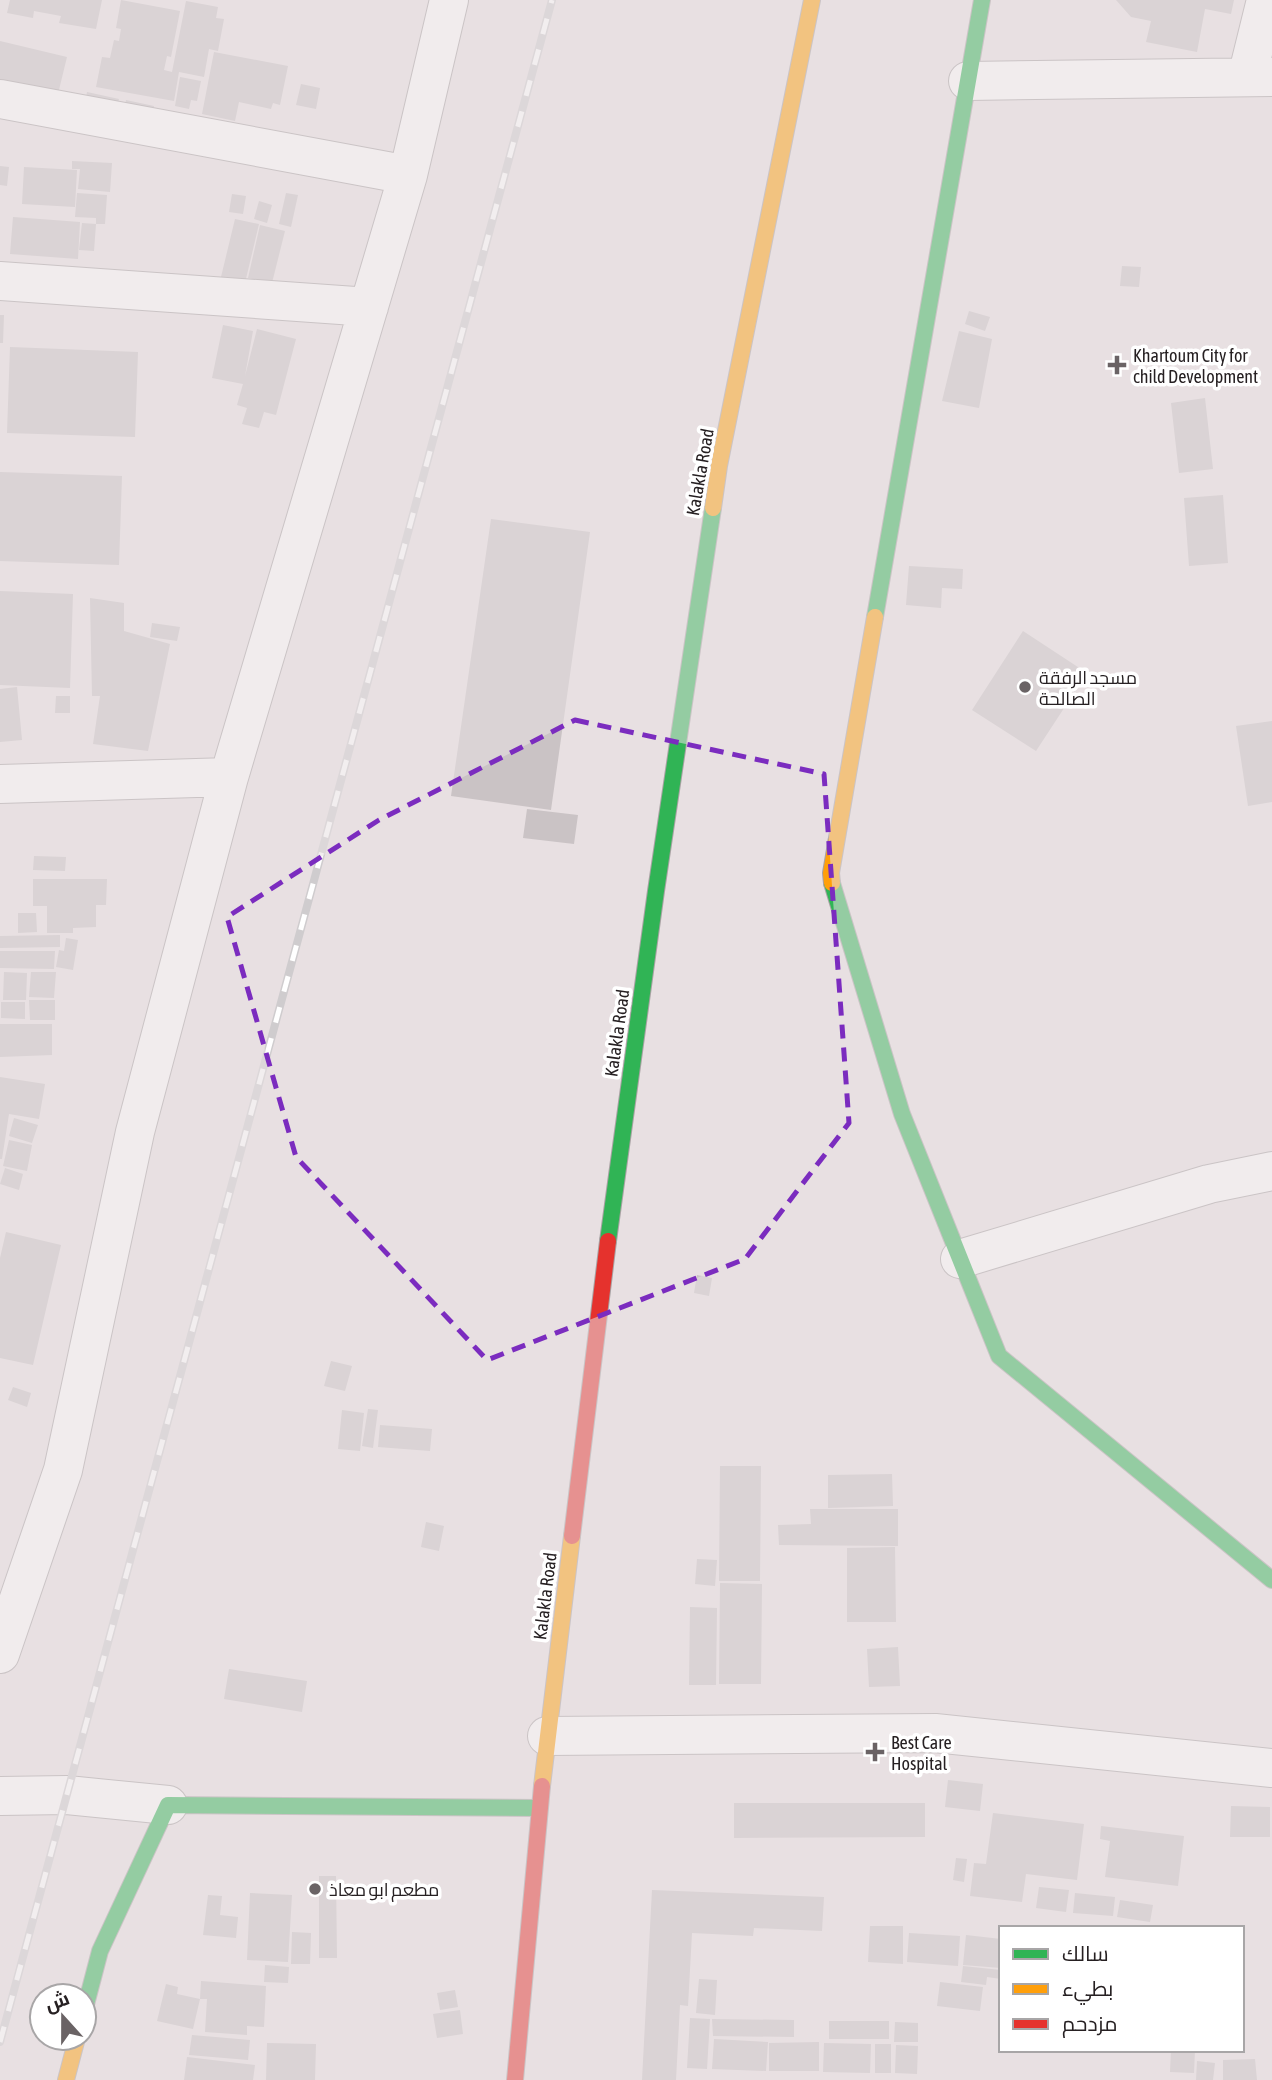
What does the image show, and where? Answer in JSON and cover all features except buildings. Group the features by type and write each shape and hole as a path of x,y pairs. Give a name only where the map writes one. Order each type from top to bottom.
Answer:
{"street":[{"path":"0,1654 63,1470 135,1132 229,778 408,176 449,0"},
{"name":"Kalakla Road","path":"516,2080 547,1736 597,1319 658,877 719,466 813,0"},
{"path":"982,0 831,873 832,884 902,1114 999,1356 1272,1580"},
{"path":"968,81 1260,77 1266,0"},
{"path":"0,100 408,176"},
{"path":"0,281 369,307"},
{"path":"0,784 229,778"},
{"path":"960,1259 1209,1184 1272,1171"},
{"path":"547,1736 934,1733 1272,1768"},
{"path":"0,1796 67,1795 168,1805 539,1808"},
{"path":"92,1982 100,1951 168,1805"},
{"path":"66,2080 73,2052"}],"highlighted area":[{"path":"575,720 824,774 849,1123 745,1259 487,1360 296,1157 227,917 379,820"}],"railway":[{"path":"0,2042 552,0"}],"traffic: fast":[{"path":"875,617 982,0"},
{"path":"608,1241 656,891 713,508"},
{"path":"832,883 902,1114 999,1356 1272,1580"},
{"path":"92,1982 100,1951 168,1805 539,1808"}],"traffic: slow":[{"path":"713,508 719,466 812,0"},
{"path":"832,883 831,873 875,617"},
{"path":"542,1786 572,1536"},
{"path":"66,2080 73,2052"}],"traffic: jam":[{"path":"572,1536 608,1241"},
{"path":"515,2080 542,1786"}],"place":[{"name":"Khartoum City for child Development","path":"1117,365"},
{"name":"مسجد الرفقة الصالحة","path":"1025,687"},
{"name":"Best Care Hospital","path":"875,1752"},
{"name":"مطعم ابو معاذ","path":"315,1889"}]}
